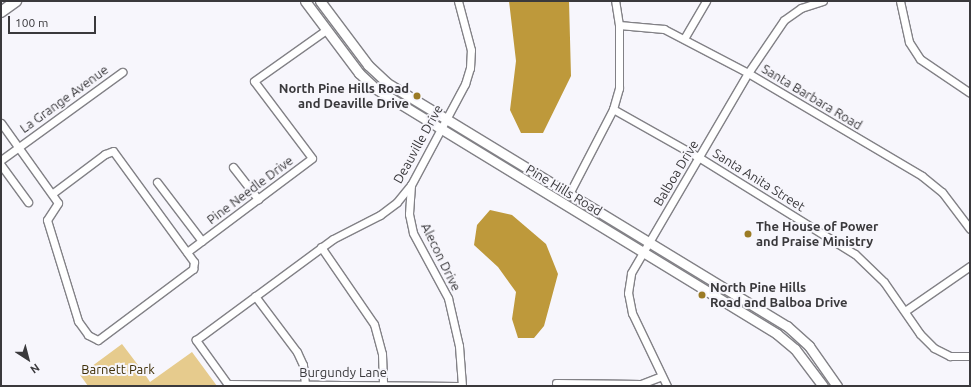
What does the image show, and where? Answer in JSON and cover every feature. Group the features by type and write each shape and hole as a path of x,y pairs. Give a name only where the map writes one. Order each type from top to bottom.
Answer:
{"main road":[{"name":"Pine Hills Road","path":"305,1 359,73 376,89 440,131 777,334 795,350 823,386"},
{"name":"Pine Hills Road","path":"320,1 378,74 405,96 787,326 808,346 837,386"}],"street":[{"name":"Deauville Drive","path":"229,385 196,340 322,247 380,215 397,202 411,185 446,121 470,68 471,50 458,1"},
{"path":"569,194 613,109 619,88 619,25 615,1"},
{"path":"684,37 706,1"},
{"name":"Balboa Drive","path":"667,386 632,313 628,293 631,273 700,158 748,73 784,20 801,8 823,1"},
{"path":"900,1 910,42 920,59 970,93"},
{"name":"Santa Barbara Road","path":"619,25 648,25 684,37 748,73 922,176 942,192 970,229"},
{"name":"Pine Needle Drive","path":"187,252 312,158 254,81 326,30"},
{"name":"La Grange Avenue","path":"1,160 122,72"},
{"name":"Santa Anita Street","path":"613,109 700,158 855,254 872,268 934,348 950,356 970,356"},
{"path":"1,123 53,193 58,204 47,220 78,321 88,336 98,340 193,269 194,262 113,151 105,154 53,193"},
{"path":"1,165 28,202"},
{"path":"234,167 258,199"},
{"path":"157,182 202,241"},
{"name":"Alecon Drive","path":"411,185 409,214 413,233 448,298 459,346 462,386"},
{"path":"322,247 374,324 382,354 383,384"},
{"path":"905,311 970,266"},
{"path":"255,296 297,352 303,365 305,384"},
{"path":"556,383 641,384 662,376"},
{"name":"Burgundy Lane","path":"229,385 383,384 458,386"}],"green space":[{"name":"Barnett Park","path":"122,344 141,369 146,366 151,372 146,376 150,382 192,352 217,386 88,386 80,375"}],"shaded area":[{"path":"509,1 569,1 571,76 543,133 521,133 510,110 516,61"},
{"path":"490,210 512,215 546,244 558,274 544,326 534,338 518,338 512,319 516,292 498,267 474,245 477,225"}],"place":[{"name":"North Pine Hills Road and Deaville Drive","path":"417,96"},
{"name":"The House of Power and Praise Ministry","path":"748,234"},
{"name":"North Pine Hills Road and Balboa Drive","path":"702,295"}]}
